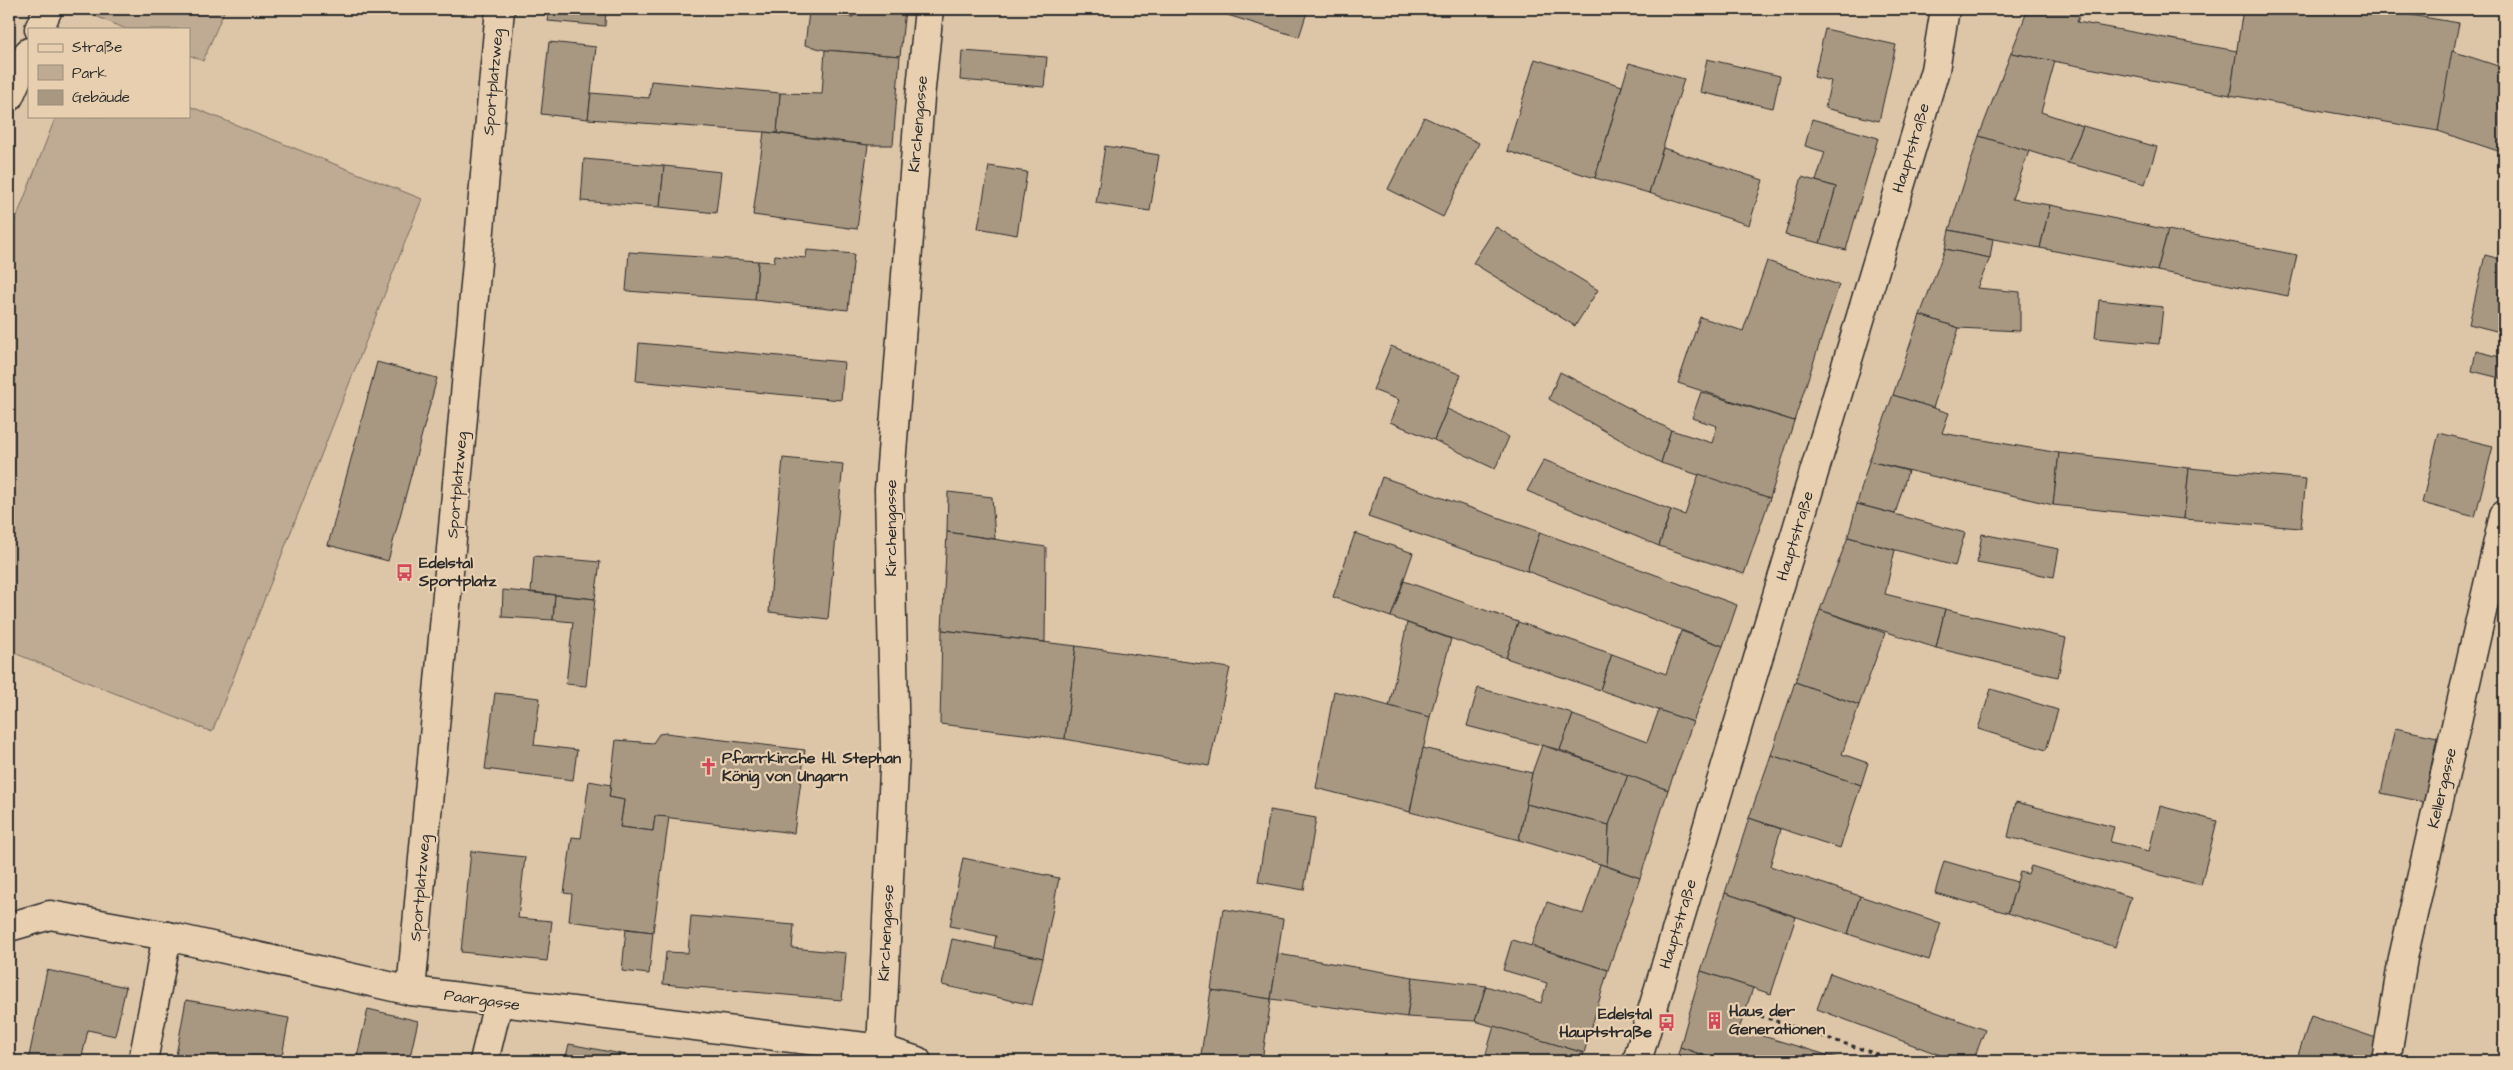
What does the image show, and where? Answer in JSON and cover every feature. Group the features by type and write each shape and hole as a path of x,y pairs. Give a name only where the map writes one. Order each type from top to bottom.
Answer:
{"street":[{"path":"39,28 48,9"},
{"name":"Sportplatzweg","path":"411,991 500,9"},
{"name":"Kirchengasse","path":"881,1049 895,748 889,490 929,9"},
{"name":"Hauptstraße","path":"1637,1061 1935,70 1945,9"},
{"path":"9,97 28,54"},
{"name":"Kellergasse","path":"2386,1061 2403,958 2504,515"},
{"name":"Paargasse","path":"9,927 50,915 167,936 411,991 881,1049 917,1061"},
{"path":"144,1061 167,936"},
{"path":"484,1061 498,1003"}],"path":[{"path":"1745,1011 1898,1061"}],"green space":[{"path":"94,9 225,9 203,61 190,55 190,28 124,28 91,14"},
{"path":"190,106 422,199 212,732 9,651 9,237 55,118 190,118"}],"building":[{"path":"549,9 606,9 605,26 548,21"},
{"path":"854,9 905,9 900,56 825,50 805,45 809,12 853,17"},
{"path":"1208,9 1308,9 1299,37"},
{"path":"2028,9 2082,9 2077,22 2237,51 2230,95 2011,53"},
{"path":"2243,9 2374,9 2459,23 2438,131 2230,95"},
{"path":"1825,29 1896,45 1879,121 1825,108 1831,81 1814,77"},
{"path":"549,42 596,47 588,119 541,114"},
{"path":"825,50 900,56 893,145 868,145 777,133 780,93 822,94"},
{"path":"962,51 1047,57 1044,87 960,80"},
{"path":"2452,51 2504,68 2504,153 2438,131"},
{"path":"2011,53 2055,61 2041,112 2083,126 2068,163 1979,136"},
{"path":"1535,59 1622,86 1595,178 1507,151"},
{"path":"1707,59 1780,76 1773,108 1700,92"},
{"path":"1629,63 1684,79 1649,193 1595,178"},
{"path":"651,81 780,93 777,133 588,119 591,93 649,98"},
{"path":"1424,117 1479,143 1443,217 1388,189"},
{"path":"1812,119 1878,138 1846,250 1820,243 1836,187 1816,181 1825,152 1805,146"},
{"path":"2083,126 2157,147 2145,184 2068,163"},
{"path":"764,132 868,145 857,229 753,215"},
{"path":"1979,136 2029,151 2012,199 2050,205 2040,248 1949,230"},
{"path":"1105,146 1159,155 1150,211 1096,203"},
{"path":"1663,148 1763,180 1749,225 1649,193"},
{"path":"584,159 664,166 660,207 581,201"},
{"path":"664,166 721,172 716,213 660,207"},
{"path":"989,166 1027,172 1017,235 978,228"},
{"path":"1802,177 1836,187 1820,243 1785,235"},
{"path":"2050,205 2168,230 2157,271 2040,248"},
{"path":"1496,227 1598,290 1575,326 1473,263"},
{"path":"1949,230 1993,239 1990,258 1945,249"},
{"path":"2168,230 2297,255 2288,296 2157,271"},
{"path":"1945,249 1990,258 1977,288 2020,292 2020,331 1959,328 1920,315"},
{"path":"807,250 854,254 848,310 755,300 758,261 774,262 775,255 806,258"},
{"path":"629,252 758,261 755,300 626,291"},
{"path":"2485,255 2504,260 2504,333 2469,324"},
{"path":"1767,261 1839,285 1794,421 1678,383 1700,317 1743,331"},
{"path":"2099,300 2163,307 2159,344 2095,338"},
{"path":"1920,315 1959,328 1933,408 1893,395"},
{"path":"639,343 844,362 841,400 636,381"},
{"path":"1391,346 1461,375 1434,440 1390,422 1399,400 1373,390"},
{"path":"2476,351 2504,358 2504,379 2472,371"},
{"path":"377,362 437,378 388,561 328,545"},
{"path":"1560,372 1671,430 1661,463 1549,399"},
{"path":"1701,392 1794,421 1770,498 1661,463 1671,430 1712,443 1717,426 1692,418"},
{"path":"1893,395 1949,413 1942,433 2059,453 2053,505 1869,461"},
{"path":"1447,409 1509,437 1495,469 1434,440"},
{"path":"2439,433 2493,446 2475,517 2422,503"},
{"path":"2059,453 2189,468 2184,519 2053,505"},
{"path":"783,458 843,464 828,619 769,612"},
{"path":"1544,460 1671,510 1659,546 1527,491"},
{"path":"1869,461 1908,471 1895,514 1857,504"},
{"path":"2189,468 2306,479 2301,528 2184,519"},
{"path":"1699,474 1770,498 1744,574 1659,546 1671,510 1685,515"},
{"path":"1382,477 1540,532 1527,571 1368,517"},
{"path":"948,492 992,497 995,539 947,532"},
{"path":"1857,504 1965,533 1955,566 1848,537"},
{"path":"947,532 1046,547 1045,642 942,630"},
{"path":"1540,532 1737,605 1723,646 1527,571"},
{"path":"1355,533 1413,553 1391,617 1333,597"},
{"path":"1982,534 2059,549 2054,577 1977,563"},
{"path":"1848,537 1895,550 1885,594 1945,609 1936,648 1820,610"},
{"path":"534,556 600,562 595,599 531,592"},
{"path":"1404,581 1518,622 1506,658 1391,617"},
{"path":"503,590 555,595 553,620 502,617"},
{"path":"555,595 595,599 586,686 566,684 573,622 553,620"},
{"path":"1945,609 2066,638 2058,677 1936,648"},
{"path":"1820,610 1885,633 1859,705 1795,682"},
{"path":"1518,622 1612,654 1600,690 1506,658"},
{"path":"1407,623 1451,639 1430,717 1389,707"},
{"path":"942,630 1076,646 1065,739 940,724"},
{"path":"1681,631 1723,646 1693,722 1600,690 1612,654 1666,674"},
{"path":"1076,646 1230,668 1209,766 1065,739"},
{"path":"1795,682 1859,705 1842,754 1868,763 1861,785 1771,755"},
{"path":"1478,688 1569,712 1573,715 1560,750 1467,726"},
{"path":"1991,689 2058,710 2046,750 1978,729"},
{"path":"1334,691 1430,717 1410,812 1316,788"},
{"path":"495,693 540,698 534,745 577,750 573,780 485,769"},
{"path":"1659,710 1693,722 1668,790 1560,750 1573,715 1647,742"},
{"path":"2395,728 2437,737 2424,802 2381,793"},
{"name":"Pfarrkirche Hl. Stephan König von Ungarn","path":"666,733 805,750 794,833 655,816 653,831 620,827 624,800 609,797 616,740 653,743 659,734"},
{"path":"1542,745 1628,775 1609,825 1526,804 1532,773"},
{"path":"1423,748 1532,773 1519,840 1410,812"},
{"path":"1771,755 1861,785 1840,848 1749,818"},
{"path":"1628,775 1668,790 1640,878 1607,866 1609,825"},
{"path":"589,781 611,785 609,797 624,800 620,827 653,831 655,816 669,817 653,932 569,921 572,894 564,893 572,837 581,838"},
{"path":"2016,802 2114,827 2110,842 2149,851 2160,806 2217,821 2201,885 2008,837"},
{"path":"1526,804 1609,825 1607,866 1519,840"},
{"path":"1270,810 1316,818 1304,890 1258,882"},
{"path":"1749,818 1781,829 1770,866 1860,896 1848,934 1725,893"},
{"path":"471,851 525,857 518,918 552,921 547,961 461,952"},
{"path":"963,858 1059,878 1043,958 994,948 996,936 950,926"},
{"path":"1944,861 2017,882 2008,913 1935,893"},
{"path":"1600,864 1640,878 1608,970 1531,946 1547,902 1583,914"},
{"path":"2031,866 2131,897 2115,947 2008,913 2020,872 2028,874"},
{"path":"1725,893 1796,917 1771,994 1701,971"},
{"path":"1860,896 1941,923 1929,960 1848,934"},
{"path":"1223,909 1283,919 1271,999 1211,990"},
{"path":"691,916 794,925 792,948 846,953 842,1000 663,984 666,952 688,953"},
{"path":"626,929 653,932 649,974 622,971"},
{"path":"952,939 1043,958 1032,1005 942,985"},
{"path":"1512,940 1608,970 1584,1053 1475,1021 1486,986 1541,1003 1547,983 1503,970"},
{"path":"1278,954 1413,977 1407,1017 1271,999"},
{"path":"47,970 126,987 115,1036 88,1030 81,1061 28,1061"},
{"name":"Haus der Generationen","path":"1701,971 1753,988 1739,1029 1847,1061 1719,1061 1680,1047"},
{"path":"1830,973 1985,1030 1973,1061 1956,1061 1817,1009"},
{"path":"1413,977 1486,986 1475,1021 1407,1017"},
{"path":"1211,990 1271,999 1262,1061 1200,1061"},
{"path":"186,1000 289,1018 281,1061 175,1061"},
{"path":"368,1009 418,1021 409,1061 356,1061"},
{"path":"2311,1016 2379,1039 2371,1061 2296,1061"},
{"path":"1494,1026 1584,1053 1581,1061 1484,1061"},
{"path":"569,1044 658,1061 565,1061"},
{"path":"1680,1047 1719,1061 1676,1061"}],"place":[{"name":"Edelstal Sportplatz","path":"405,572"},
{"name":"Pfarrkirche Hl. Stephan König von Ungarn","path":"708,767"},
{"name":"Haus der Generationen","path":"1715,1020"},
{"name":"Edelstal Hauptstraße","path":"1666,1023"}]}
